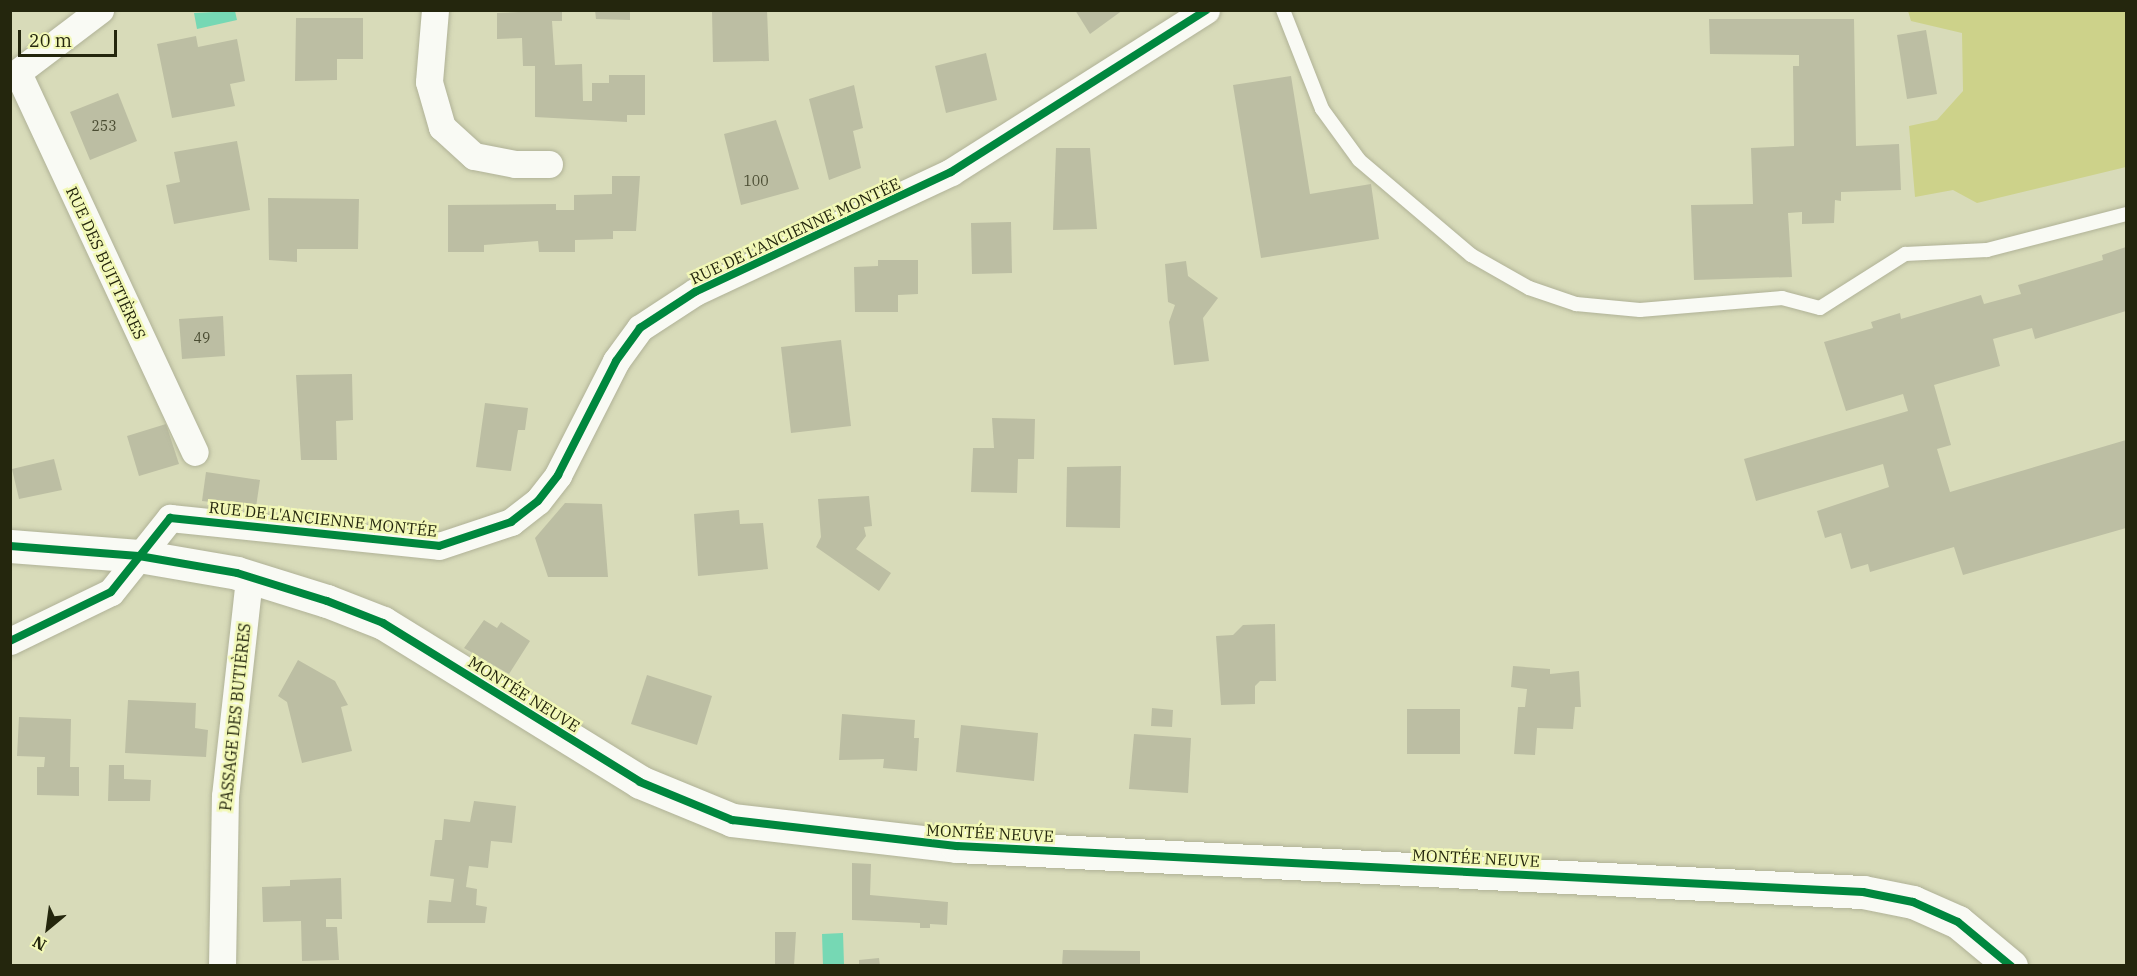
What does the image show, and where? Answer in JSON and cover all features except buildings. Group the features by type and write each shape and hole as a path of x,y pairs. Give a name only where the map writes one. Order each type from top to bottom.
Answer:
{"street":[{"path":"14,75 100,10"},
{"path":"435,10 429,82 442,127 474,156 515,164 549,164"},
{"name":"RUE DE L'ANCIENNE MONTÉE","path":"10,641 111,592 170,518 439,546 511,522 538,501 558,475 616,361 640,328 695,292 951,172 1206,10"},
{"name":"RUE DES BUITTIÈRES","path":"14,75 195,452"},
{"name":"MONTÉE NEUVE","path":"10,546 139,556 249,577 383,623 640,782 732,820 957,846 1863,892 1913,902 1958,921 2011,966"},
{"name":"PASSAGE DES BUTIÈRES","path":"222,966 225,796 249,577"}],"lane":[{"path":"1283,10 1322,109 1359,160 1471,255 1529,288 1576,304 1640,310 1782,298 1820,308 1905,254 1987,250 2127,214"}],"shaded area":[{"path":"235,11 237,20 197,29 194,13"},
{"path":"1908,11 2126,11 2126,167 1977,203 1953,190 1915,197 1909,126 1937,120 1963,91 1962,33 1911,21"},
{"path":"843,933 844,965 823,965 822,934"}],"cycle path":[{"path":"10,641 111,592 170,518 439,546 511,522 538,501 558,475 616,361 640,328 695,292 951,172 1206,10"},
{"path":"10,546 139,556 237,573 327,601 383,623 640,782 732,820 957,846 1863,892 1913,902 1958,922 2011,966"}]}
